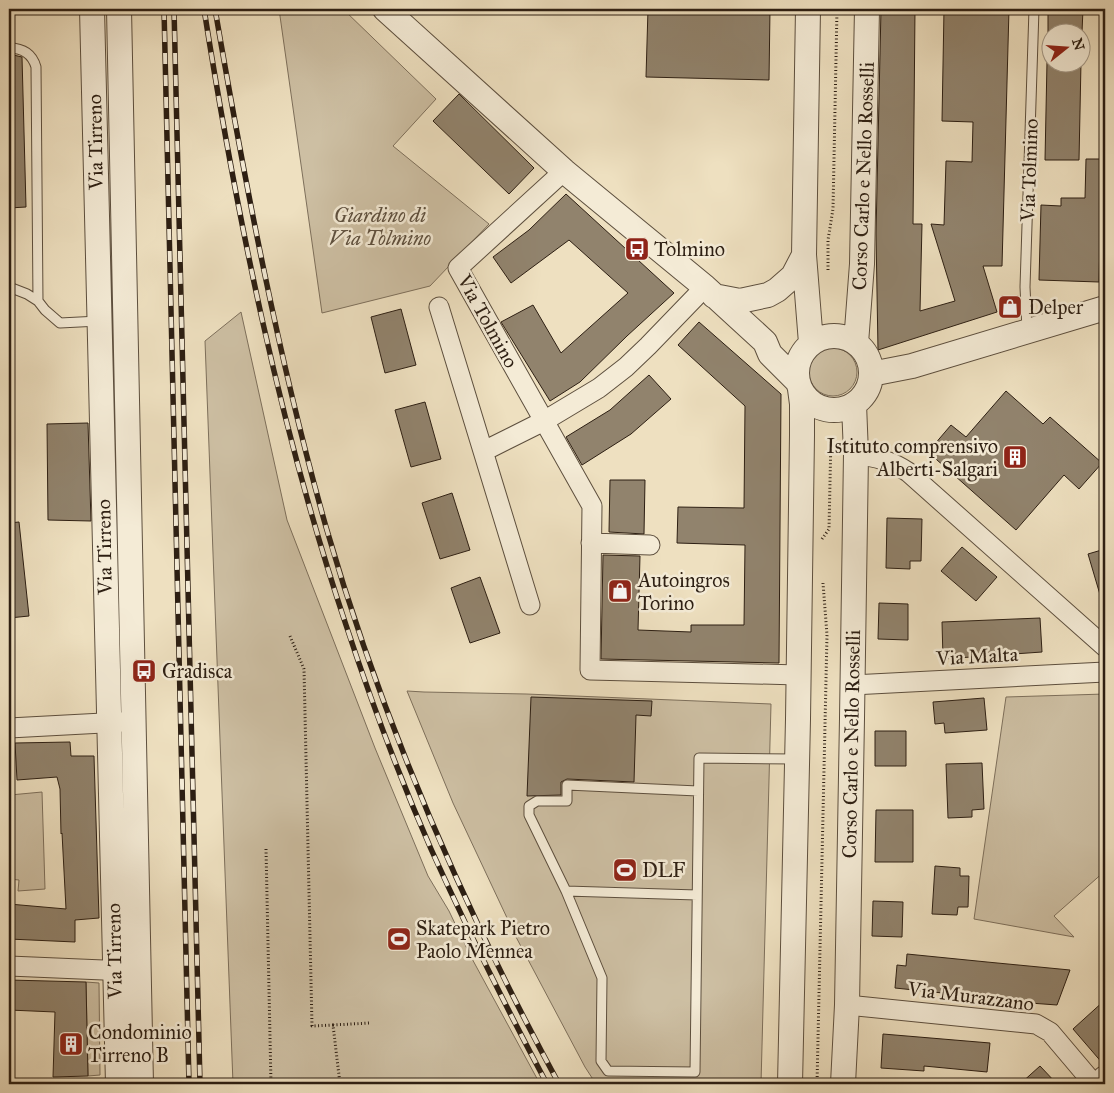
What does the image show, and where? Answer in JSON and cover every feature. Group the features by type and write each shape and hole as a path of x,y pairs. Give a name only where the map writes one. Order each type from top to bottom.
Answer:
{"street":[{"name":"Via Tirreno","path":"92,9 118,1084"},
{"name":"Via Tirreno","path":"119,9 141,1084"},
{"path":"385,9 564,171 710,291 765,342 770,354 798,385 809,401 826,410 836,410 854,404 866,391 871,374 867,357 856,343 846,337 834,335 822,337 809,344 790,346 765,342"},
{"path":"790,1084 798,759 802,412 797,365 809,344 804,255 808,9"},
{"name":"Corso Carlo e Nello Rosselli","path":"856,343 862,264 867,9"},
{"name":"Via Tolmino","path":"544,421 458,268 564,171"},
{"path":"710,291 740,302 768,295 793,276 804,255"},
{"path":"484,451 544,421 599,388 626,367 710,291"},
{"name":"Via Tolmino","path":"439,307 530,605"},
{"path":"871,374 912,366 1105,308"},
{"name":"Corso Carlo e Nello Rosselli","path":"843,1084 847,1005 856,454 854,404"},
{"path":"544,421 592,506 590,670 799,675"},
{"path":"856,454 880,458 908,472 1105,647"},
{"path":"591,543 650,545"},
{"name":"Via Malta","path":"852,684 1105,672"},
{"path":"9,728 134,722"},
{"path":"9,966 139,971"},
{"name":"Via Murazzano","path":"847,1005 1036,1024 1050,1032 1094,1084"},
{"path":"1099,1084 1105,1078"}],"lane":[{"name":"Via Tolmino","path":"1028,331 1025,287 1034,9"},
{"path":"9,48 25,51 36,67 38,301"},
{"path":"9,288 27,294 38,301 60,323 99,321"},
{"path":"698,790 567,785 566,801 537,801 529,806 529,815 566,891 602,978 601,1062 608,1071 695,1072 699,758 798,759"},
{"path":"566,891 697,896"}],"path":[{"path":"828,276 828,240 833,209 837,9"},
{"path":"821,549 822,539 829,529 830,436"},
{"path":"817,1084 827,635 822,577"},
{"path":"290,636 304,670 312,1026 370,1023"},
{"path":"266,849 271,1084"},
{"path":"333,1025 340,1084"}],"green space":[{"name":"Giardino di Via Tolmino","path":"279,9 343,9 436,99 393,146 489,224 430,286 322,313"},
{"path":"241,312 287,520 375,748 428,876 449,911 470,955 540,1084 233,1084 205,341"},
{"path":"828,348 838,348 850,355 857,367 857,377 850,389 838,396 828,396 820,392 813,385 809,377 809,367 813,359 820,352"},
{"name":"DLF","path":"407,691 771,704 761,1084 596,1084 585,1067 516,937 453,803"},
{"path":"1105,694 1105,871 1054,916 1074,937 974,919 1006,697"},
{"path":"42,792 45,889 18,891 19,880 9,879 9,854 13,854 10,795"},
{"path":"86,982 99,983 100,1075 88,1076"}],"building":[{"path":"648,9 770,9 769,80 646,77"},
{"path":"881,9 915,9 913,224 922,224 920,311 955,301 931,224 944,225 946,161 972,162 973,122 942,121 944,9 1009,9 1002,266 983,266 997,312 878,350 876,233"},
{"path":"1048,9 1083,9 1082,22 1048,22"},
{"path":"9,54 22,57 26,207 9,208"},
{"path":"1047,72 1081,72 1079,160 1045,160"},
{"path":"459,94 534,168 509,194 433,121"},
{"path":"1086,159 1102,159 1099,282 1039,280 1041,205 1061,206 1061,198 1085,198"},
{"path":"566,194 674,293 580,382 550,401 501,322 533,305 561,353 628,293 569,240 511,283 493,257 529,230"},
{"path":"401,309 416,365 385,373 371,317"},
{"path":"699,322 781,394 779,663 601,659 603,555 640,556 638,630 691,632 691,625 744,625 745,545 677,543 678,507 744,508 745,406 678,345"},
{"path":"649,375 671,399 631,434 582,465 566,437 610,410"},
{"name":"Istituto comprensivo Alberti-Salgari","path":"1006,391 1043,424 1050,417 1102,463 1079,489 1064,475 1016,530 928,452 951,425 966,437"},
{"path":"425,402 441,459 411,467 395,410"},
{"path":"88,423 91,521 48,520 47,424"},
{"path":"610,480 645,480 644,534 609,532"},
{"path":"452,493 470,550 440,559 422,503"},
{"path":"887,518 922,519 921,561 910,561 910,569 886,568"},
{"path":"19,522 29,616 9,618 9,523"},
{"path":"962,547 997,577 976,601 941,571"},
{"path":"1105,549 1105,597 1101,598 1088,554"},
{"path":"480,577 500,633 470,643 451,588"},
{"path":"879,603 908,604 908,640 878,639"},
{"path":"1040,618 1042,652 943,659 942,622"},
{"path":"531,697 652,701 651,716 636,715 634,782 567,779 561,782 561,795 527,796"},
{"path":"984,698 987,730 945,733 944,723 935,724 933,702"},
{"path":"875,731 906,731 906,766 875,766"},
{"path":"70,742 71,756 94,756 99,918 75,920 75,942 9,939 9,904 66,909 60,789 57,777 17,780 15,743"},
{"path":"982,763 984,809 972,810 972,817 948,818 946,764"},
{"path":"876,810 913,810 913,862 875,862"},
{"path":"935,866 960,868 960,876 969,876 968,907 958,907 957,915 932,914"},
{"path":"873,901 903,902 902,937 872,936"},
{"path":"907,954 1070,970 1057,1005 962,998 962,995 895,988 897,965 906,966"},
{"name":"Condominio Tirreno B","path":"9,980 86,982 88,1076 53,1077 55,1012 9,1010"},
{"path":"1105,1000 1105,1065 1104,1065 1073,1029"},
{"path":"883,1034 990,1043 987,1072 924,1066 924,1071 881,1068"},
{"path":"1040,1066 1057,1084 1020,1084"}],"railway":[{"path":"164,9 189,1084"},
{"path":"174,9 200,1084"},
{"path":"204,9 231,165 262,320 300,474 322,550 365,682 431,849 487,968 547,1084"},
{"path":"215,9 238,139 278,334 309,463 348,599 399,742 458,881 490,950 559,1084"}],"place":[{"name":"Tolmino","path":"637,249"},
{"name":"Delper","path":"1010,307"},
{"name":"Istituto comprensivo Alberti-Salgari","path":"1015,457"},
{"name":"Autoingros Torino","path":"620,591"},
{"name":"Gradisca","path":"144,671"},
{"name":"DLF","path":"625,870"},
{"name":"Skatepark Pietro Paolo Mennea","path":"399,939"},
{"name":"Condominio Tirreno B","path":"71,1044"}]}
